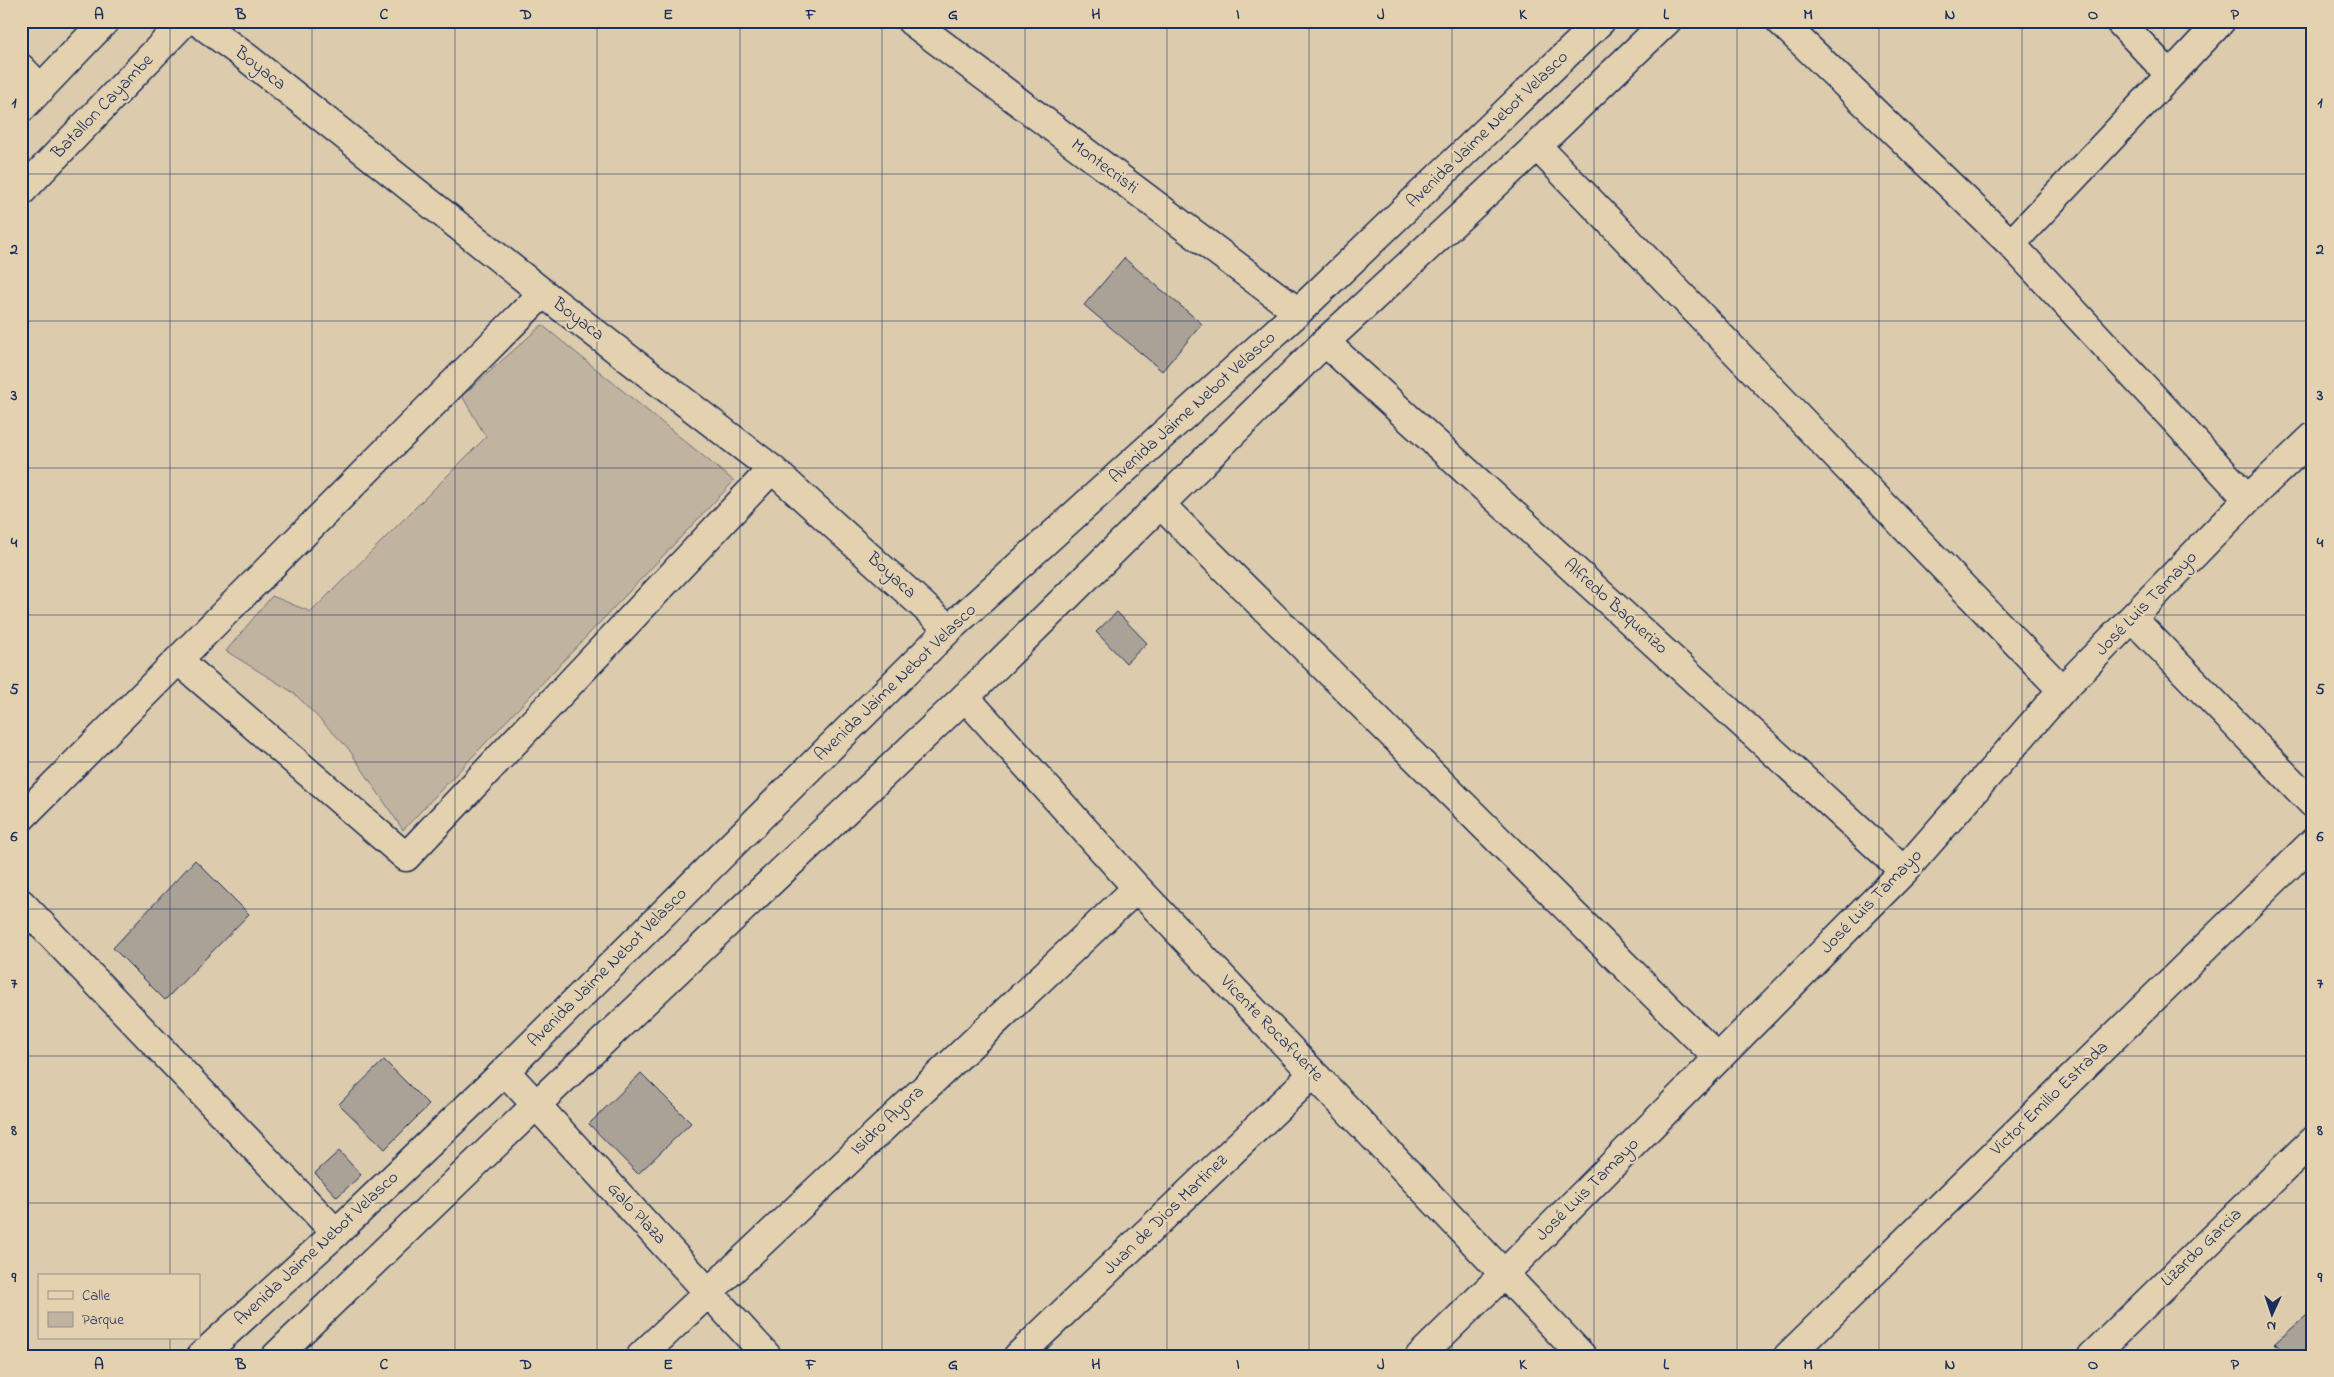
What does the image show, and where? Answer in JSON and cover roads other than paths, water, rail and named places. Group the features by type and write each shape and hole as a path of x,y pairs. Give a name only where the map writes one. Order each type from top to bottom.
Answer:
{"street":[{"path":"21,109 105,21"},
{"name":"Batallon Cayambe","path":"21,192 186,21"},
{"name":"Boyaca","path":"197,21 246,57 543,293 772,468 949,629"},
{"name":"Montecristi","path":"911,21 1298,312"},
{"path":"276,1356 536,1105 965,697 1161,506 1325,342 1537,146 1668,21"},
{"path":"1780,21 2011,244 2248,499"},
{"path":"2119,21 2170,75"},
{"path":"2011,244 2221,21"},
{"name":"Avenida Jaime Nebot Velasco","path":"201,1356 336,1233 505,1071 949,629 1298,312 1597,22"},
{"path":"21,68 41,88"},
{"path":"1537,146 2062,690"},
{"path":"21,818 543,293"},
{"name":"Alfredo Baquerizo","path":"1325,342 1904,871"},
{"name":"José Luis Tamayo","path":"1420,1356 1504,1274 1904,871 2062,690 2248,499 2313,437"},
{"path":"178,660 406,857 772,468"},
{"path":"1161,506 1718,1058"},
{"path":"2133,619 2311,799"},
{"name":"Vicente Rocafuerte","path":"965,697 1136,888 1582,1356"},
{"name":"Victor Emilio Estrada","path":"1788,1356 2313,842"},
{"name":"Isidro Ayora","path":"641,1356 1136,888"},
{"path":"21,903 336,1233"},
{"name":"Galo Plaza","path":"505,1071 767,1356"},
{"name":"Juan de Dios Martinez","path":"1018,1356 1314,1074"},
{"name":"Lizardo Garcia","path":"2092,1356 2313,1140"}]}
